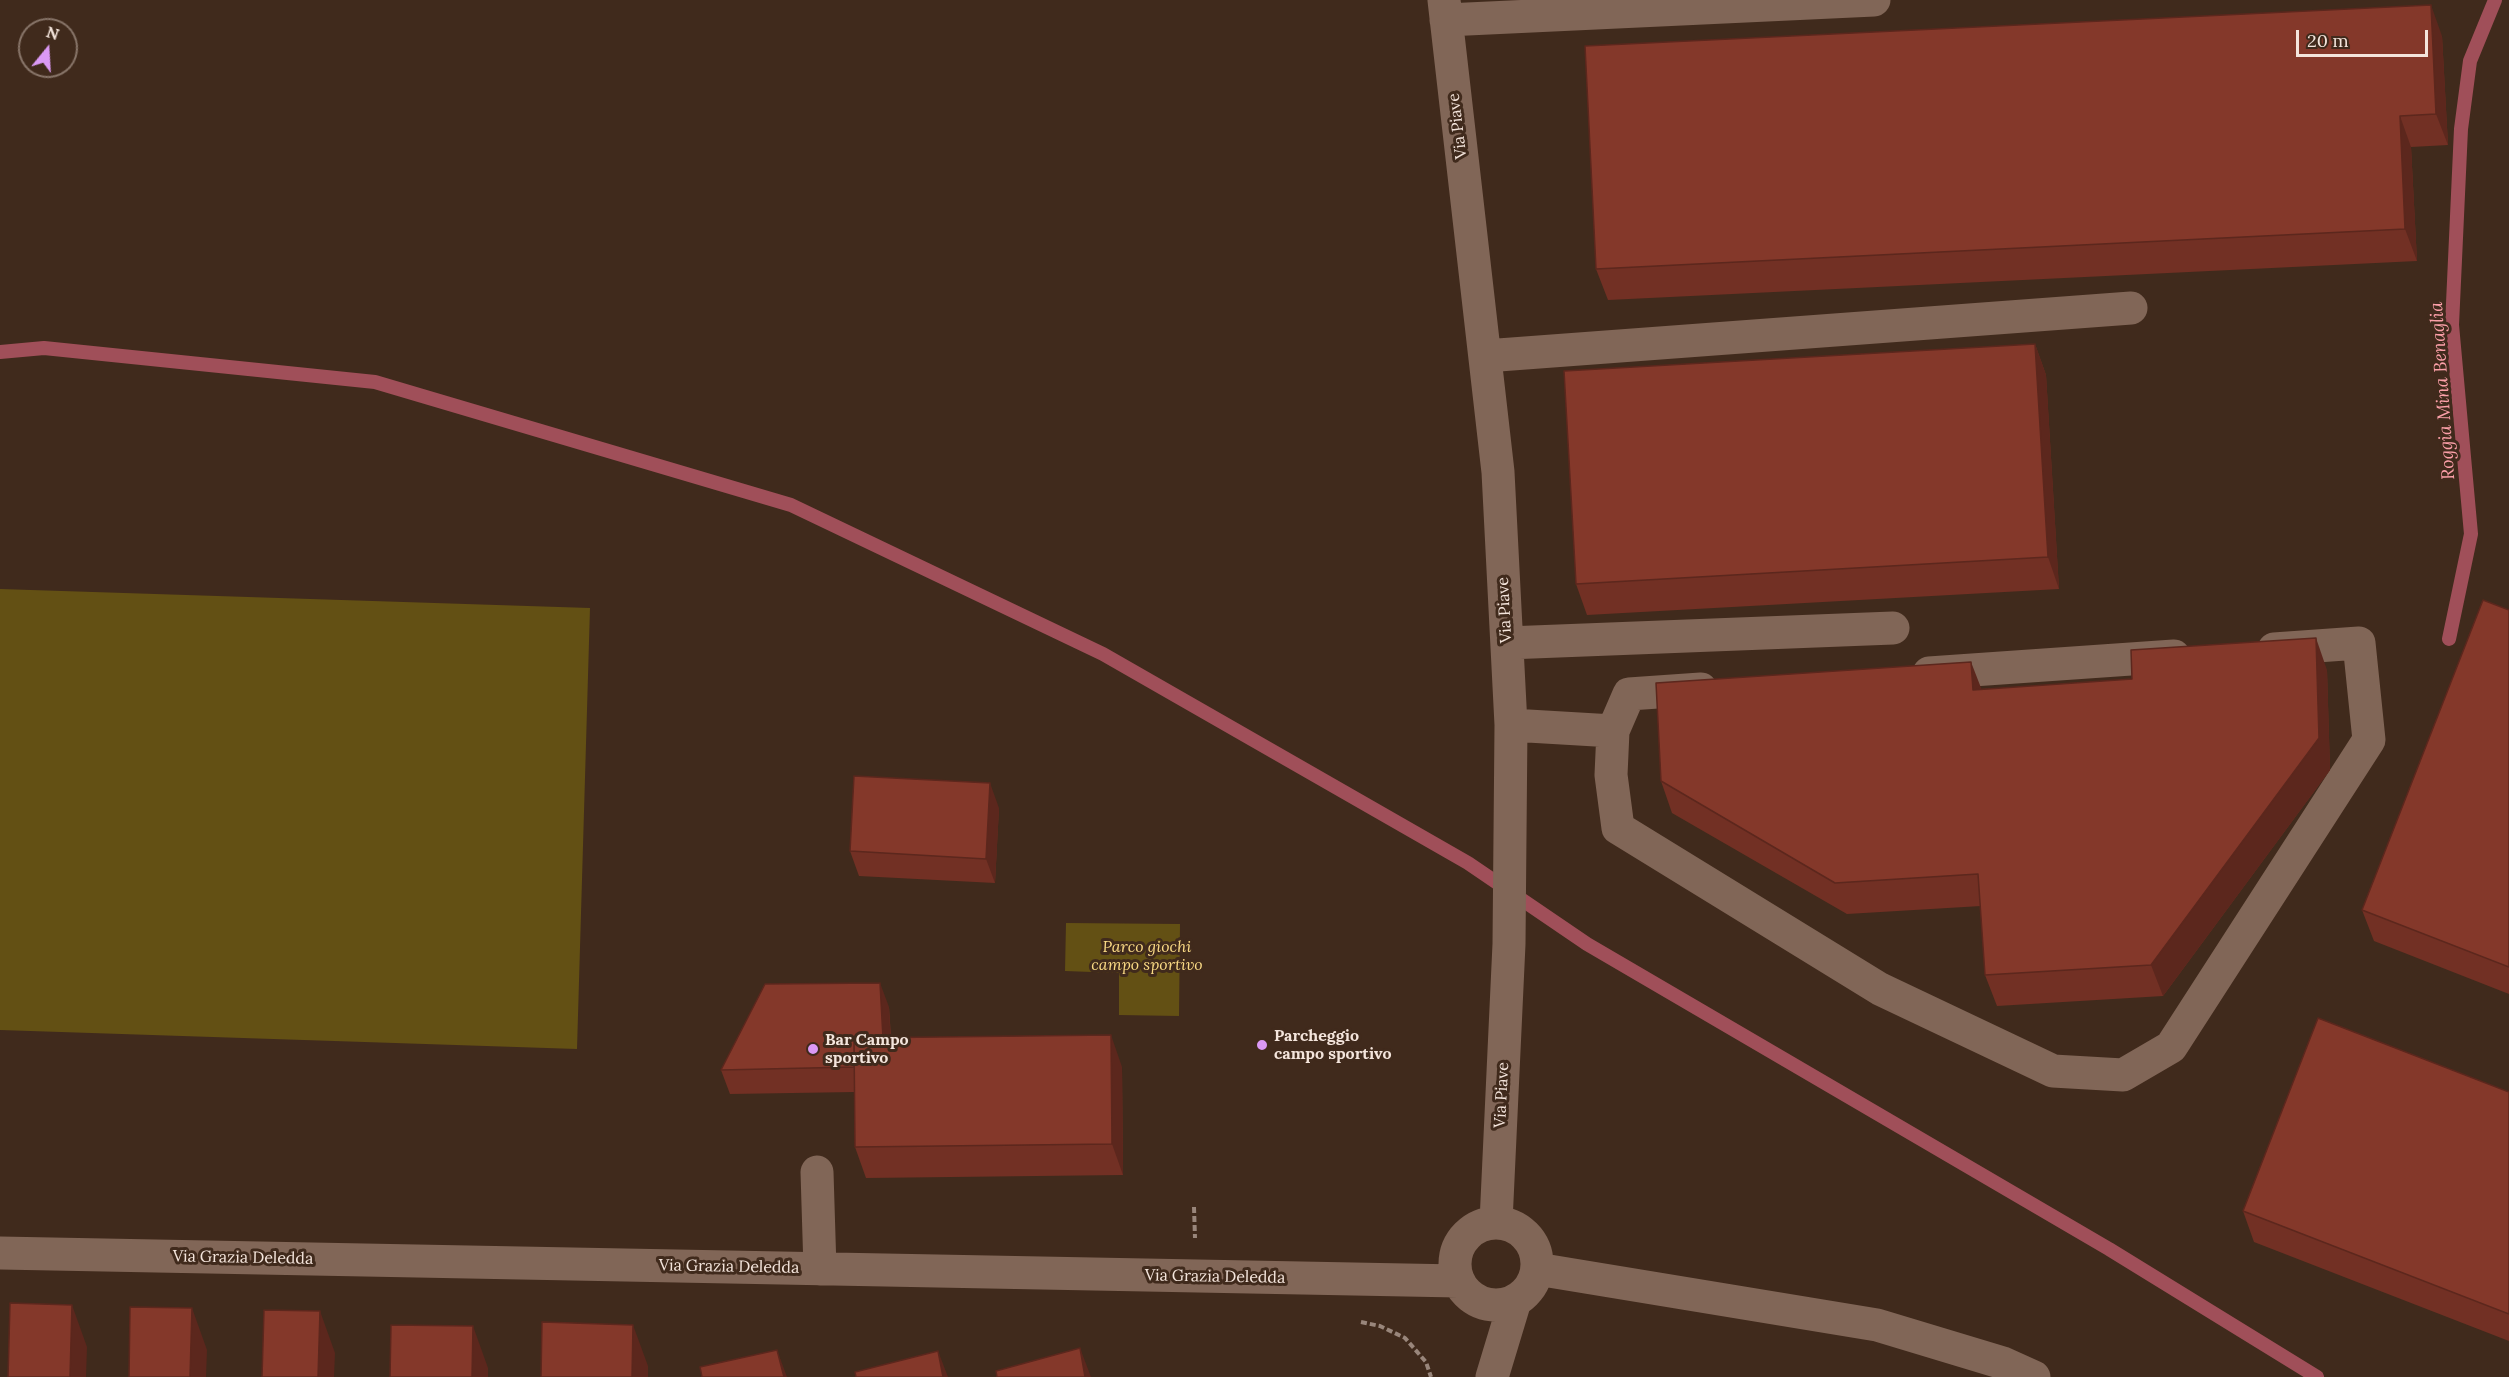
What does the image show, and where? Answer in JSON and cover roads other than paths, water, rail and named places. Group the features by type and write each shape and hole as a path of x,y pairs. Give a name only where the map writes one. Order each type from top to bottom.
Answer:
{"street":[{"path":"1445,10 1874,0"},
{"name":"Via Piave","path":"1445,10 1498,472 1511,725 1509,944 1496,1222"},
{"path":"1485,356 2131,308"},
{"path":"1507,643 1893,628"},
{"path":"1736,686 1629,694 1613,731 1611,775 1618,828 1880,990 2053,1071 2123,1075 2171,1047 2369,740 2359,643 2239,652"},
{"path":"1904,675 2203,654"},
{"path":"1511,725 1613,731"},
{"path":"817,1172 820,1269"},
{"path":"1492,1377 1515,1301 1534,1282 1537,1255 1522,1232 1510,1224 1496,1222 1482,1225 1470,1232 1461,1242 1455,1262 1458,1281 1466,1292 1489,1305 1515,1301"},
{"name":"Via Grazia Deledda","path":"0,1253 1458,1281"},
{"path":"1537,1269 1877,1325 2003,1363 2034,1377"}],"waterway":[{"name":"Roggia Mina Benaglia","path":"2449,639 2471,534 2452,325 2461,129 2470,61 2495,0"},
{"path":"0,352 44,348 375,382 791,505 1103,654 1468,863 1587,944 2109,1249 2317,1377"}],"place":[{"name":"Parcheggio campo sportivo","path":"1262,1045"},
{"name":"Bar Campo sportivo","path":"813,1049"}],"park label":[{"name":"Parco giochi campo sportivo","path":"1147,956"}]}
